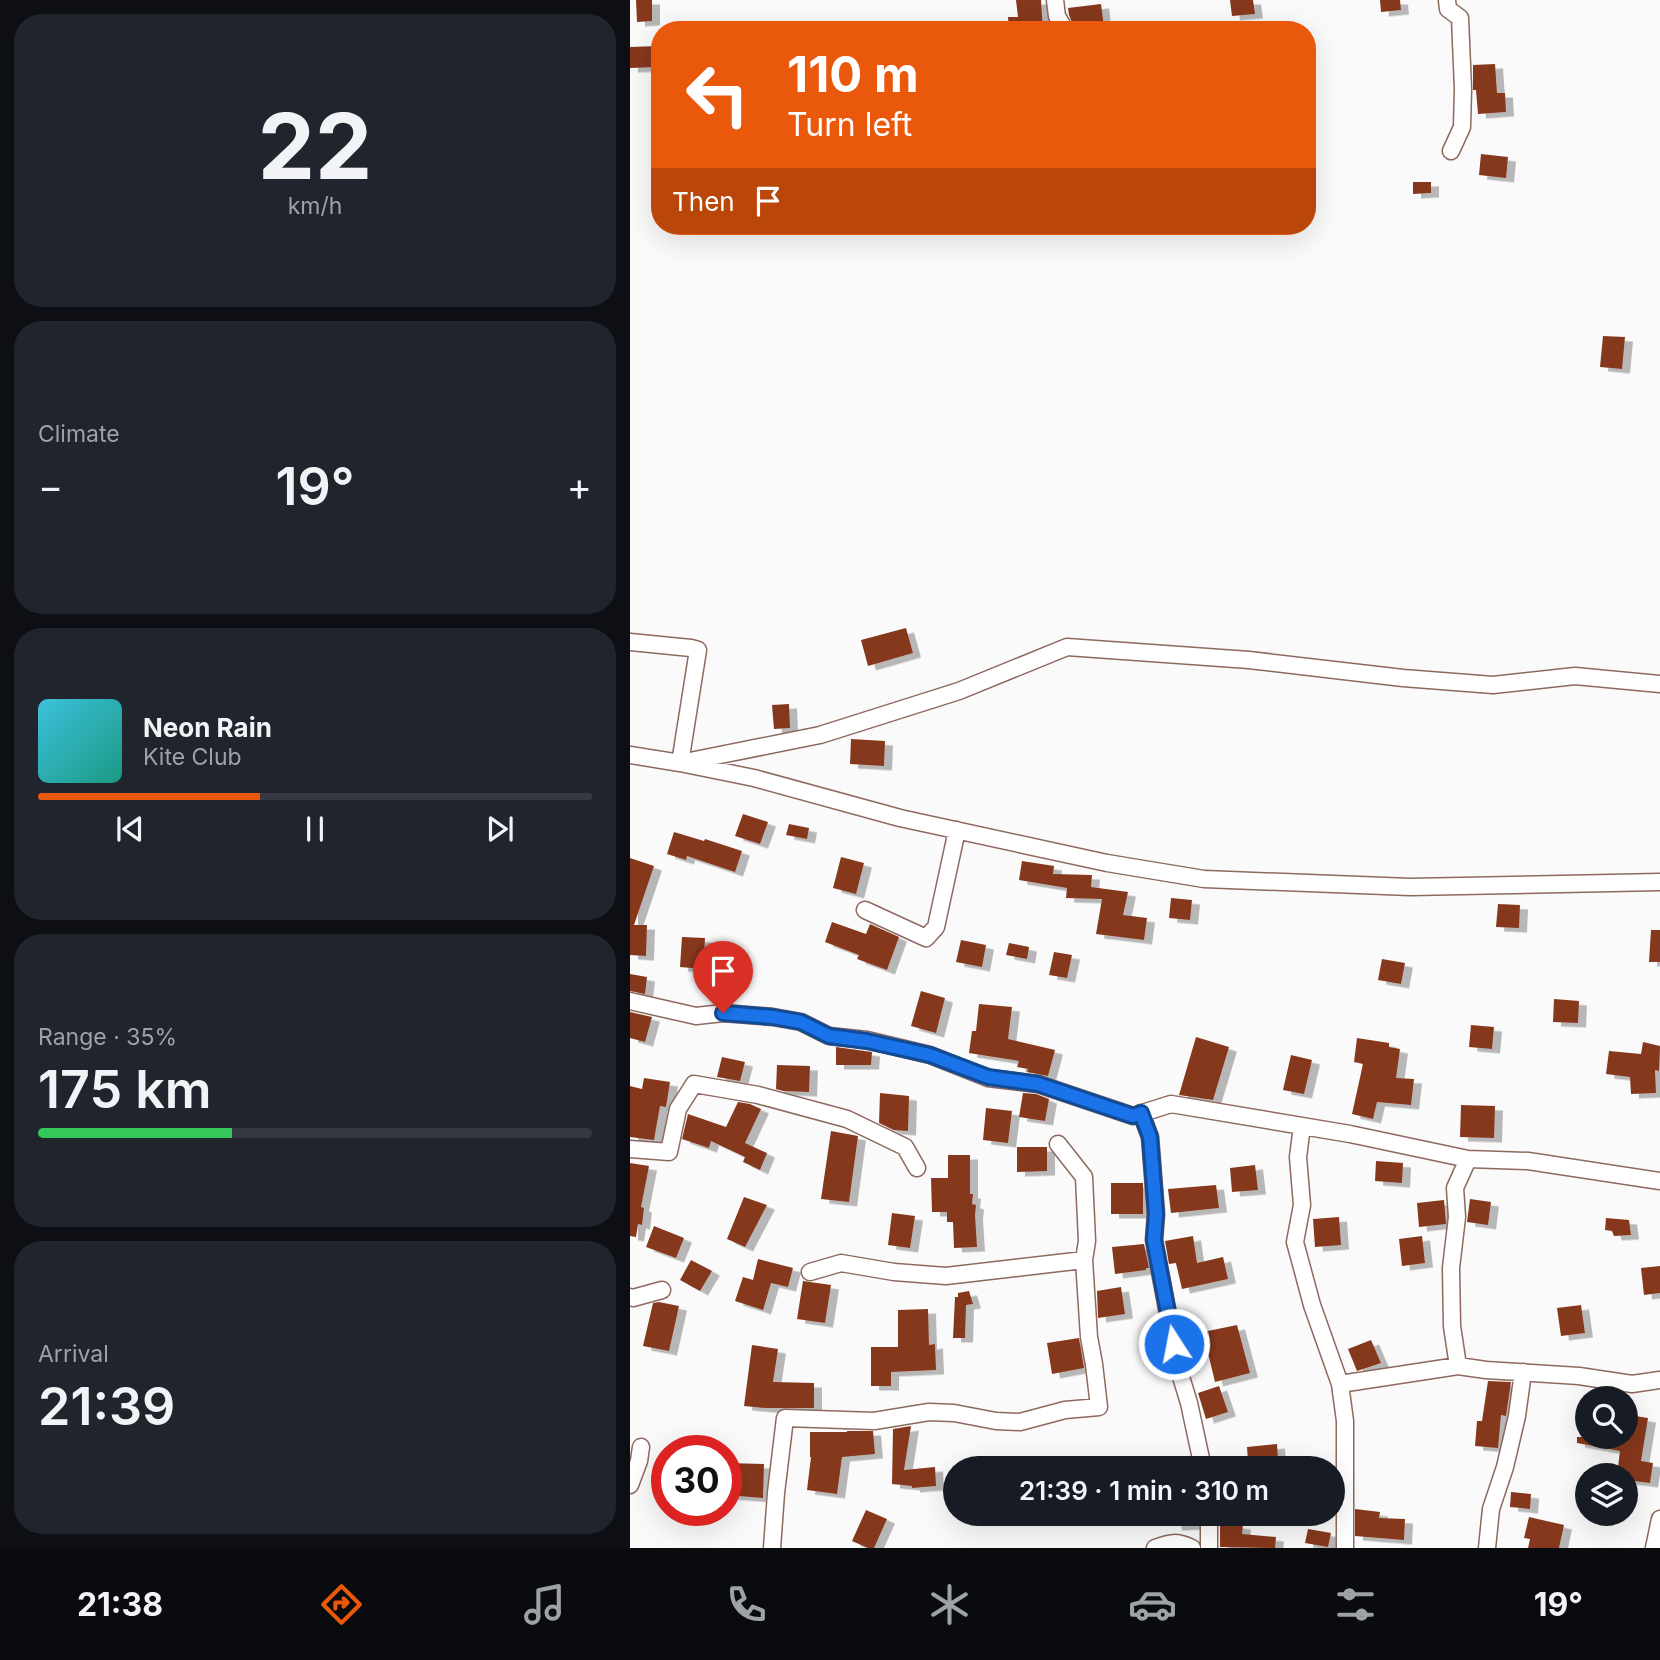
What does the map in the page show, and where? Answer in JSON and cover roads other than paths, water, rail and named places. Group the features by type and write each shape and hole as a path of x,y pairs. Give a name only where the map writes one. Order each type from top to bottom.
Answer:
{"street":[{"path":"1055,0 1060,21"},
{"path":"1447,0 1448,9 1460,18 1463,89 1462,127 1451,151"},
{"path":"630,642 698,650 680,763"},
{"path":"680,763 820,735 959,691 1067,647 1249,660 1403,678 1493,685 1575,676 1660,684"},
{"path":"630,755 754,778 900,818 1107,863 1204,878 1409,887 1660,882"},
{"path":"865,910 926,938 936,927 957,830"},
{"path":"630,1001 696,1016 723,1013 801,1022 829,1036 867,1041 930,1055 988,1077 1038,1084 1133,1116 1171,1104 1350,1133 1468,1159 1528,1161 1660,1181"},
{"path":"630,1149 669,1152 678,1109 694,1084 758,1095 847,1119 905,1147 917,1168"},
{"path":"1141,1113 1150,1137 1156,1214 1154,1240 1178,1367 1189,1402 1200,1456"},
{"path":"1301,1126 1298,1157 1302,1205 1295,1242 1312,1305 1340,1384 1345,1421 1345,1548"},
{"path":"772,1548 785,1418 874,1421 929,1412 1020,1422 1065,1410 1099,1407 1089,1337 1084,1260 1087,1241 1084,1177 1058,1144"},
{"path":"1458,1366 1452,1326 1451,1268 1457,1217 1455,1188 1468,1159"},
{"path":"810,1272 841,1263 894,1272 946,1276 1084,1260"},
{"path":"630,1297 662,1290"},
{"path":"1340,1384 1458,1366 1578,1376 1632,1384 1660,1380"},
{"path":"1487,1548 1491,1509 1514,1429 1523,1372"},
{"path":"630,1485 641,1447"},
{"path":"1654,1548 1660,1519"},
{"path":"1209,1526 1209,1548"},
{"path":"1155,1548 1183,1543 1192,1548"}]}
